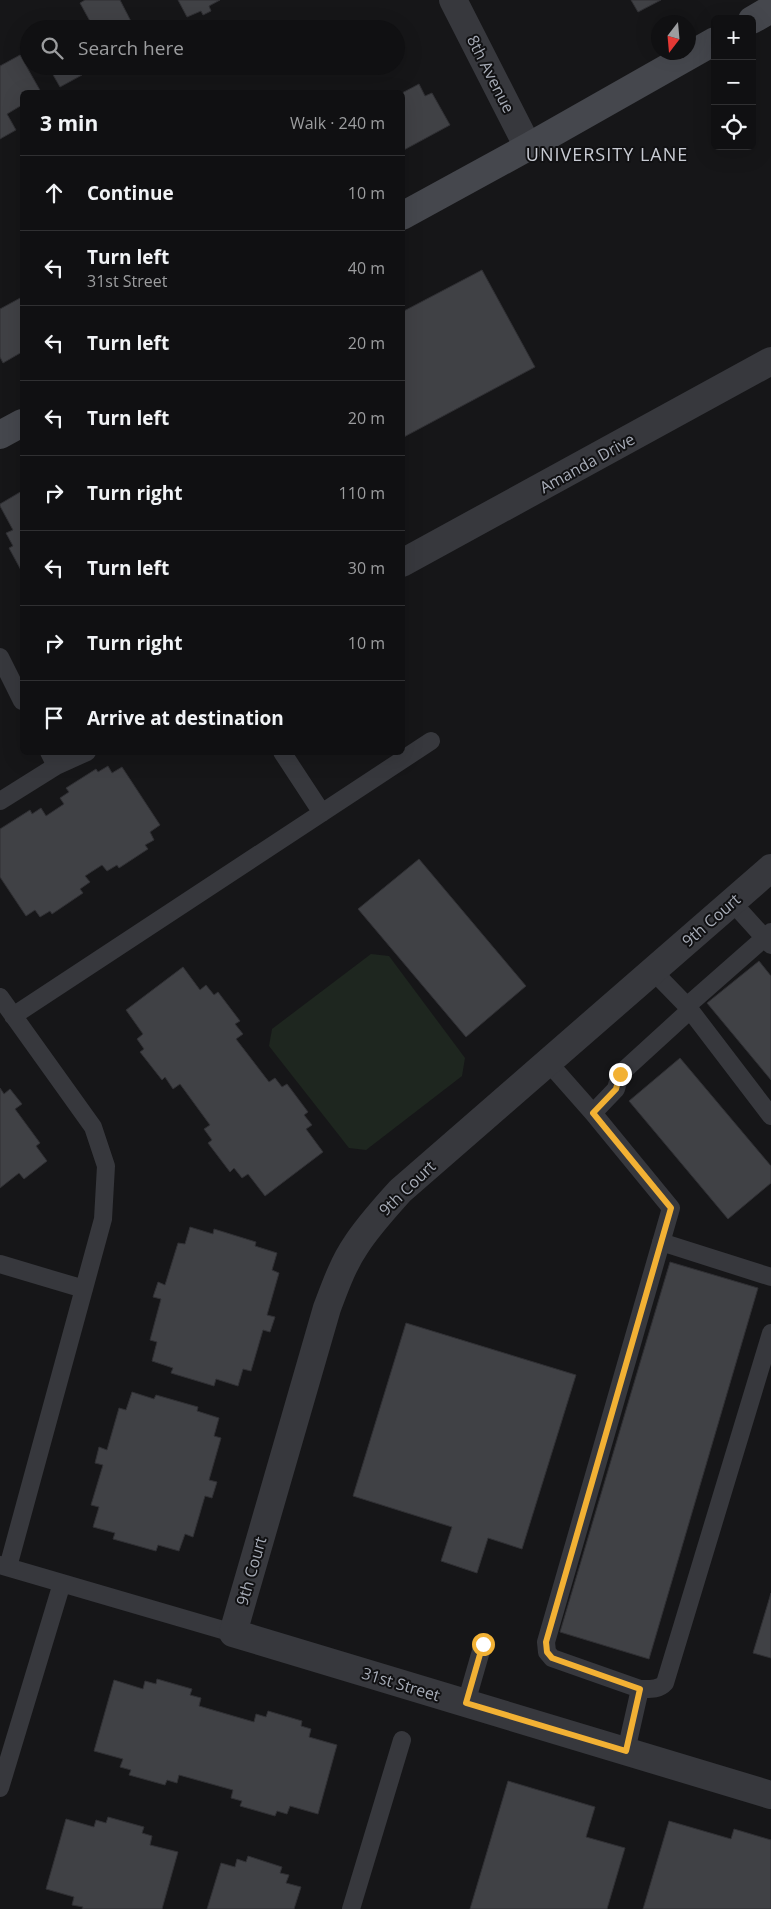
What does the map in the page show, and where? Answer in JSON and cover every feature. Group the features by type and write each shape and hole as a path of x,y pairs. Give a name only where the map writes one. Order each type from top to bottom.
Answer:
{"street":[{"name":"8th Avenue","path":"453,0 528,147"},
{"path":"756,18 771,9"},
{"path":"405,214 711,43"},
{"name":"Amanda Drive","path":"405,561 771,361"},
{"path":"0,436 20,424"},
{"name":"9th Court","path":"232,1633 327,1308 340,1276 356,1246 377,1217 400,1191 771,868"},
{"name":"31st Street","path":"232,1633 771,1795"}],"lane":[{"path":"0,657 20,697"},
{"path":"13,1016 431,741"},
{"path":"0,801 53,759 72,755"},
{"path":"284,755 322,813"},
{"path":"593,1113 616,1089 620,1074 688,1008 769,938 732,902"},
{"path":"653,971 688,1008 771,1116"},
{"path":"0,997 93,1127 106,1166 103,1219 4,1566 232,1633"},
{"path":"548,1062 593,1113 671,1208 546,1642 547,1652 552,1658 640,1689 654,1689 661,1687 664,1683 771,1333"},
{"path":"661,1242 771,1277"},
{"path":"0,1264 84,1289"},
{"path":"0,1788 62,1583"},
{"path":"466,1703 483,1644"},
{"path":"626,1751 640,1689"},
{"path":"351,1909 402,1740"}],"shaded area":[{"path":"371,954 389,956 465,1058 462,1076 366,1150 349,1148 269,1046 272,1029"}],"building":[{"path":"85,0 120,0 130,20 89,20 80,3"},
{"path":"178,0 220,0 209,6 211,11 203,15 201,11 187,17"},
{"path":"631,0 661,0 638,12"},
{"path":"20,55 20,75 31,75 40,90 20,90 20,106 7,114 16,130 0,139 0,66"},
{"path":"53,75 82,75 60,87"},
{"path":"419,84 425,96 432,93 450,125 405,149 405,91"},
{"path":"482,270 535,367 405,436 405,310"},
{"path":"20,298 20,353 3,363 0,357 0,309"},
{"path":"20,492 20,568 9,548 13,546 6,533 13,530 0,504"},
{"path":"108,766 112,773 122,767 160,825 150,832 154,840 145,845 148,849 119,868 117,865 107,871 102,865 85,876 90,882 80,889 83,893 52,914 50,911 40,917 35,910 26,916 0,877 0,829 30,810 32,814 41,808 46,816 64,804 60,798 69,792 66,788 96,769 98,772"},
{"path":"419,859 526,986 466,1037 358,909"},
{"path":"759,961 771,976 771,1080 707,1003"},
{"path":"183,967 200,990 206,985 214,995 218,992 240,1021 235,1024 243,1034 236,1039 269,1082 275,1078 282,1087 287,1084 308,1112 304,1115 312,1125 306,1129 323,1152 265,1196 248,1174 242,1178 234,1168 230,1172 208,1143 212,1140 204,1129 210,1125 180,1084 173,1089 165,1077 162,1080 140,1052 144,1049 137,1039 143,1034 126,1010"},
{"path":"680,1058 771,1166 771,1183 728,1219 629,1101"},
{"path":"0,1088 4,1094 10,1089 22,1104 15,1109 40,1143 36,1146 47,1161 24,1179 19,1173 0,1188"},
{"path":"190,1227 213,1234 214,1229 256,1242 255,1246 277,1253 272,1270 279,1273 267,1315 275,1317 270,1332 263,1330 251,1371 243,1369 238,1386 216,1379 214,1386 171,1373 173,1368 152,1361 157,1342 150,1340 161,1299 153,1297 158,1282 165,1285 178,1243 185,1244"},
{"path":"670,1262 758,1288 649,1659 560,1632"},
{"path":"406,1323 576,1375 522,1549 488,1538 477,1573 441,1561 452,1527 353,1496"},
{"path":"132,1392 154,1399 156,1395 198,1407 197,1411 219,1418 214,1436 221,1438 209,1480 217,1482 212,1498 205,1496 193,1537 185,1534 179,1551 158,1545 156,1551 113,1539 115,1533 93,1527 99,1507 91,1505 103,1465 95,1463 99,1447 107,1450 119,1408 126,1410"},
{"path":"771,1593 771,1658 753,1653"},
{"path":"157,1679 192,1689 190,1695 201,1698 199,1706 254,1722 256,1714 266,1717 268,1711 302,1721 301,1726 311,1729 309,1737 337,1745 318,1814 290,1806 287,1814 277,1811 275,1816 240,1806 242,1801 231,1798 233,1790 179,1775 177,1783 167,1780 165,1785 129,1775 131,1770 120,1767 123,1759 94,1751 114,1680 143,1689 145,1681 156,1684"},
{"path":"508,1781 595,1807 586,1837 625,1848 607,1909 470,1909"},
{"path":"108,1817 144,1827 142,1833 152,1836 150,1845 178,1852 162,1909 82,1909 83,1907 72,1905 74,1897 46,1889 66,1819 94,1827 96,1820 106,1823"},
{"path":"669,1821 731,1839 734,1829 771,1840 771,1909 643,1909"},
{"path":"248,1856 282,1867 280,1873 289,1875 286,1883 301,1887 294,1909 207,1909 221,1863 235,1867 237,1859 246,1862"}],"district":[{"name":"UNIVERSITY LANE","path":"607,154"}],"route":[{"path":"483,1644 466,1703 626,1751 640,1689 552,1658 547,1652 546,1642 671,1208 593,1113 616,1089 620,1074"}]}
